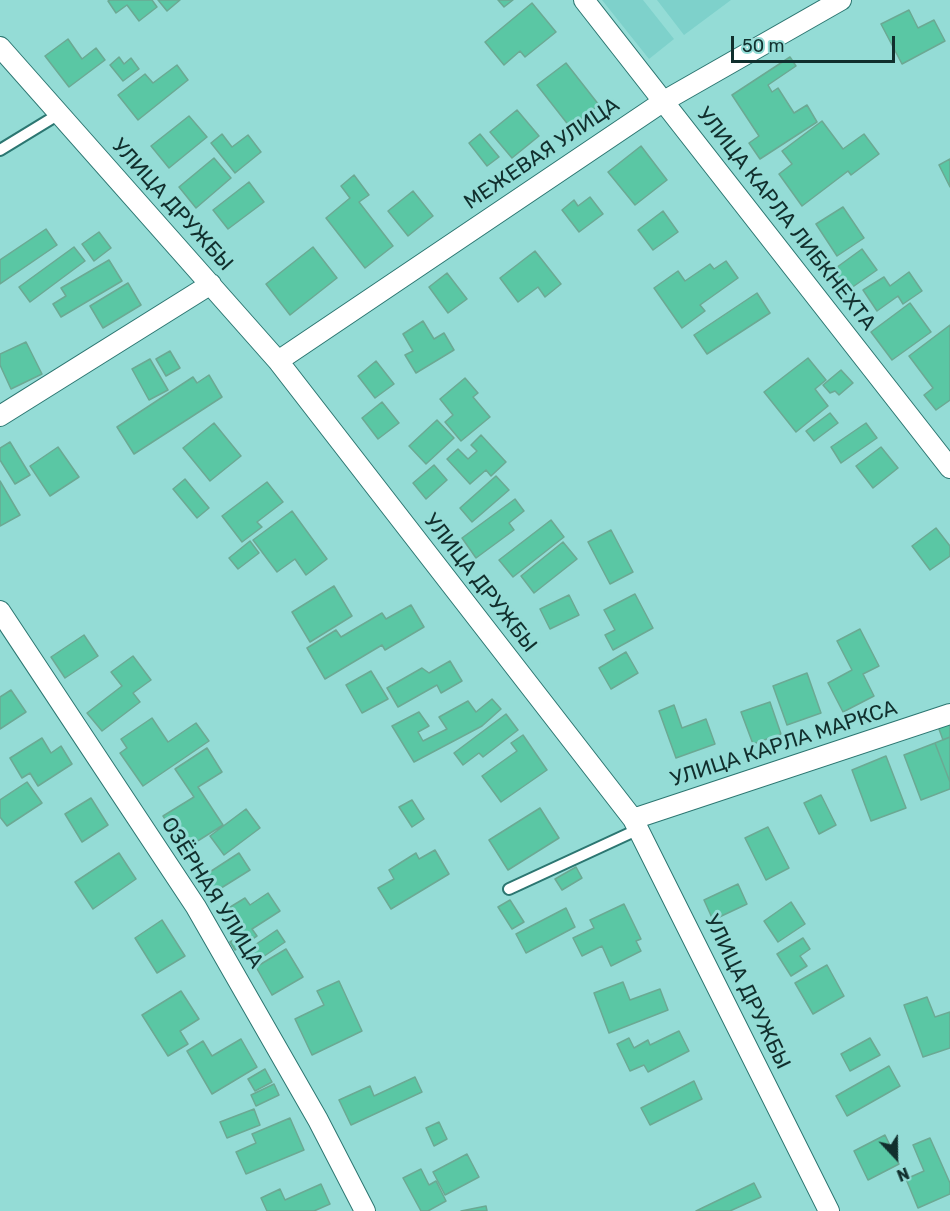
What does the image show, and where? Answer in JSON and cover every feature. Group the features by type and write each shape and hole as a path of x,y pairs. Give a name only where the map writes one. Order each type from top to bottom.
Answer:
{"street":[{"name":"УЛИЦА КАРЛА ЛИБКНЕХТА","path":"584,0 950,468"},
{"name":"МЕЖЕВАЯ УЛИЦА","path":"278,361 664,101 841,0"},
{"name":"УЛИЦА ДРУЖБЫ","path":"0,47 278,361 636,824 829,1211"},
{"path":"0,416 211,285"},
{"name":"ОЗЁРНАЯ УЛИЦА","path":"0,612 196,907 318,1120 365,1211"},
{"name":"УЛИЦА КАРЛА МАРКСА","path":"636,824 950,714"}],"lane":[{"path":"0,150 59,114"},
{"path":"508,889 636,824"}],"shaded area":[{"path":"602,0 643,0 674,39 649,59"},
{"path":"657,0 731,0 684,35"}],"building":[{"path":"152,0 157,7 139,21 127,5 116,13 108,1"},
{"path":"158,0 180,0 167,11"},
{"path":"498,0 513,0 504,7"},
{"path":"532,3 556,32 525,57 520,51 504,65 485,42"},
{"path":"909,10 918,28 934,20 945,41 902,64 881,24"},
{"path":"68,39 82,59 96,48 105,60 69,87 45,56"},
{"path":"119,57 124,64 131,58 139,69 123,81 110,65"},
{"path":"790,57 796,66 768,85 772,92 778,88 794,113 807,105 817,122 760,159 749,143 759,136 732,95"},
{"path":"566,63 599,105 570,127 537,85"},
{"path":"177,65 188,80 138,120 118,95 145,74 153,83"},
{"path":"517,110 539,136 512,158 490,132"},
{"path":"189,116 207,137 169,168 151,146"},
{"path":"822,121 843,149 864,134 879,154 851,175 848,171 802,206 779,174 792,164 782,151"},
{"path":"222,134 232,147 248,135 261,152 235,173 211,143"},
{"path":"480,134 499,157 487,166 469,143"},
{"path":"641,146 667,180 635,205 608,172"},
{"path":"214,158 231,178 196,208 179,187"},
{"path":"950,159 950,187 939,165"},
{"path":"354,175 369,195 359,202 393,246 365,268 326,218 350,198 341,186"},
{"path":"249,182 264,202 228,229 213,210"},
{"path":"413,191 433,216 408,236 388,211"},
{"path":"590,197 603,214 579,232 562,210 574,200 578,206"},
{"path":"843,207 864,238 837,256 816,224"},
{"path":"663,211 678,232 653,250 638,230"},
{"path":"46,229 57,245 0,284 0,260"},
{"path":"99,232 111,248 94,261 82,244"},
{"path":"74,247 85,261 30,302 19,287"},
{"path":"313,247 337,278 290,315 266,284"},
{"path":"862,249 877,270 844,293 829,273"},
{"path":"535,251 561,284 545,297 538,287 518,302 500,278"},
{"path":"109,260 122,281 61,317 53,304 66,296 61,288"},
{"path":"726,261 738,278 700,305 705,311 682,328 654,288 678,271 685,281 710,264 714,269"},
{"path":"909,272 922,291 903,304 898,296 877,311 863,290 884,277 890,286"},
{"path":"447,273 467,299 448,313 429,287"},
{"path":"128,283 141,305 103,328 90,306"},
{"path":"757,293 770,313 707,354 694,335"},
{"path":"910,303 931,332 892,360 871,332"},
{"path":"423,321 434,339 444,333 454,350 416,373 405,355 413,351 403,334"},
{"path":"950,325 950,400 936,410 924,395 933,388 909,356"},
{"path":"26,342 42,374 11,389 0,365 0,354"},
{"path":"170,351 180,368 166,376 156,359"},
{"path":"808,358 826,380 815,389 828,406 796,432 764,392"},
{"path":"150,359 168,390 149,400 132,369"},
{"path":"376,361 394,384 375,398 358,376"},
{"path":"841,370 853,383 839,395 835,391 830,393 823,385"},
{"path":"209,375 222,397 134,454 117,427 193,377 197,383"},
{"path":"465,378 478,393 473,397 490,417 461,441 445,422 453,415 440,399"},
{"path":"382,402 399,423 378,439 362,418"},
{"path":"830,413 838,423 814,441 806,431"},
{"path":"437,420 454,438 426,464 409,446"},
{"path":"214,423 241,456 210,481 183,448"},
{"path":"866,423 877,438 841,463 831,447"},
{"path":"481,435 506,462 491,476 486,470 470,484 447,459 458,449 468,459 477,451 471,445"},
{"path":"10,442 30,475 15,484 0,460 0,448"},
{"path":"58,447 79,477 50,496 30,466"},
{"path":"881,447 898,468 873,488 856,466"},
{"path":"434,465 447,480 426,499 413,483"},
{"path":"496,476 509,490 472,522 460,508"},
{"path":"185,479 209,508 197,518 173,489"},
{"path":"0,481 20,515 0,526"},
{"path":"267,482 283,502 257,522 262,527 242,542 222,516"},
{"path":"515,499 524,511 509,523 514,530 476,558 462,538"},
{"path":"292,511 327,559 306,575 295,559 277,572 253,540"},
{"path":"551,520 564,537 513,577 499,560"},
{"path":"936,528 950,546 950,556 930,570 912,546"},
{"path":"611,530 633,572 610,584 588,542"},
{"path":"250,541 259,553 238,569 229,558"},
{"path":"563,542 577,559 534,593 521,576"},
{"path":"334,586 352,616 310,642 292,612"},
{"path":"635,594 653,628 613,650 605,635 615,630 604,610"},
{"path":"569,595 579,615 550,629 540,609"},
{"path":"411,605 424,627 385,650 382,645 325,679 307,648 336,630 341,637 382,613 386,619"},
{"path":"860,629 879,666 863,674 874,696 843,712 828,683 852,670 837,641"},
{"path":"84,635 98,656 65,678 51,657"},
{"path":"626,652 638,673 611,689 599,668"},
{"path":"133,656 151,680 133,693 140,702 102,731 87,713 122,686 111,672"},
{"path":"450,661 462,681 441,693 437,685 398,707 387,688 422,668 429,673"},
{"path":"371,671 388,699 362,713 346,685"},
{"path":"807,673 821,713 787,725 773,686"},
{"path":"11,690 26,712 0,729 0,697"},
{"path":"492,699 501,709 482,726 414,762 392,726 419,712 429,726 418,732 423,741 447,729 439,717 468,701 476,712"},
{"path":"770,702 781,734 753,744 741,712"},
{"path":"674,705 682,728 706,719 715,744 676,758 659,711"},
{"path":"506,714 518,730 483,757 479,753 463,765 454,753"},
{"path":"950,716 950,737 943,740 936,721"},
{"path":"152,718 168,742 196,723 209,741 143,786 120,753 127,748 121,739"},
{"path":"523,735 547,770 501,802 482,776 517,751 511,743"},
{"path":"950,737 950,782 935,743"},
{"path":"42,738 51,753 61,746 72,764 38,786 30,773 22,778 10,758"},
{"path":"935,743 950,782 950,789 921,800 904,755"},
{"path":"207,748 222,772 198,787 223,825 185,849 163,816 194,797 175,769"},
{"path":"886,756 906,808 871,821 852,770"},
{"path":"27,782 42,803 7,826 0,817 0,800"},
{"path":"821,795 836,825 819,834 804,803"},
{"path":"91,798 108,825 82,842 65,814"},
{"path":"412,800 424,819 412,827 399,807"},
{"path":"540,808 559,838 508,870 489,840"},
{"path":"246,809 260,828 224,855 210,836"},
{"path":"768,827 789,868 766,880 745,838"},
{"path":"435,850 449,874 391,909 378,888 394,879 389,870 416,853 419,859"},
{"path":"119,853 136,879 93,909 75,882"},
{"path":"239,853 250,870 210,895 199,879"},
{"path":"576,867 582,878 562,890 555,879"},
{"path":"738,884 747,904 713,920 704,900"},
{"path":"268,893 280,911 252,929 257,936 235,950 230,942 238,937 222,912 245,898 250,905"},
{"path":"510,900 524,922 512,929 498,907"},
{"path":"791,902 805,924 778,942 764,921"},
{"path":"624,904 641,939 636,941 641,951 611,966 602,946 582,956 573,938 594,928 590,920"},
{"path":"566,908 575,927 526,953 516,934"},
{"path":"162,920 185,956 157,973 135,938"},
{"path":"277,930 285,942 254,963 246,951"},
{"path":"803,938 810,949 800,956 807,966 791,976 777,954"},
{"path":"286,949 303,977 272,995 256,967"},
{"path":"827,965 844,996 813,1014 795,983"},
{"path":"339,981 362,1031 312,1055 295,1019 324,1005 317,991"},
{"path":"623,982 630,1000 660,989 668,1010 609,1033 594,993"},
{"path":"181,991 199,1019 180,1031 188,1044 168,1056 142,1015"},
{"path":"927,997 935,1017 950,1012 950,1048 923,1057 904,1005"},
{"path":"679,1031 689,1051 648,1072 644,1065 630,1071 617,1044 629,1038 634,1048 648,1040 650,1045"},
{"path":"870,1038 880,1055 850,1071 841,1054"},
{"path":"241,1039 257,1067 212,1094 187,1051 203,1041 212,1056"},
{"path":"889,1066 900,1086 847,1116 836,1096"},
{"path":"265,1069 272,1082 255,1091 248,1079"},
{"path":"415,1077 422,1092 351,1125 339,1100 370,1086 374,1096"},
{"path":"694,1081 702,1099 650,1125 641,1108"},
{"path":"274,1084 279,1095 256,1106 251,1095"},
{"path":"254,1109 260,1125 227,1138 220,1122"},
{"path":"290,1118 304,1150 246,1174 236,1152 256,1143 252,1134"},
{"path":"439,1122 447,1139 434,1146 426,1128"},
{"path":"885,1135 899,1164 868,1180 854,1151"},
{"path":"930,1138 950,1183 950,1194 918,1208 906,1179 924,1171 913,1145"},
{"path":"467,1154 479,1177 445,1195 433,1172"},
{"path":"421,1169 429,1185 436,1181 446,1201 428,1211 421,1211 403,1178"},
{"path":"754,1183 761,1197 730,1211 696,1211"},
{"path":"321,1184 330,1204 314,1211 267,1211 261,1198 280,1189 285,1200"},
{"path":"486,1206 487,1211 461,1211"}]}
